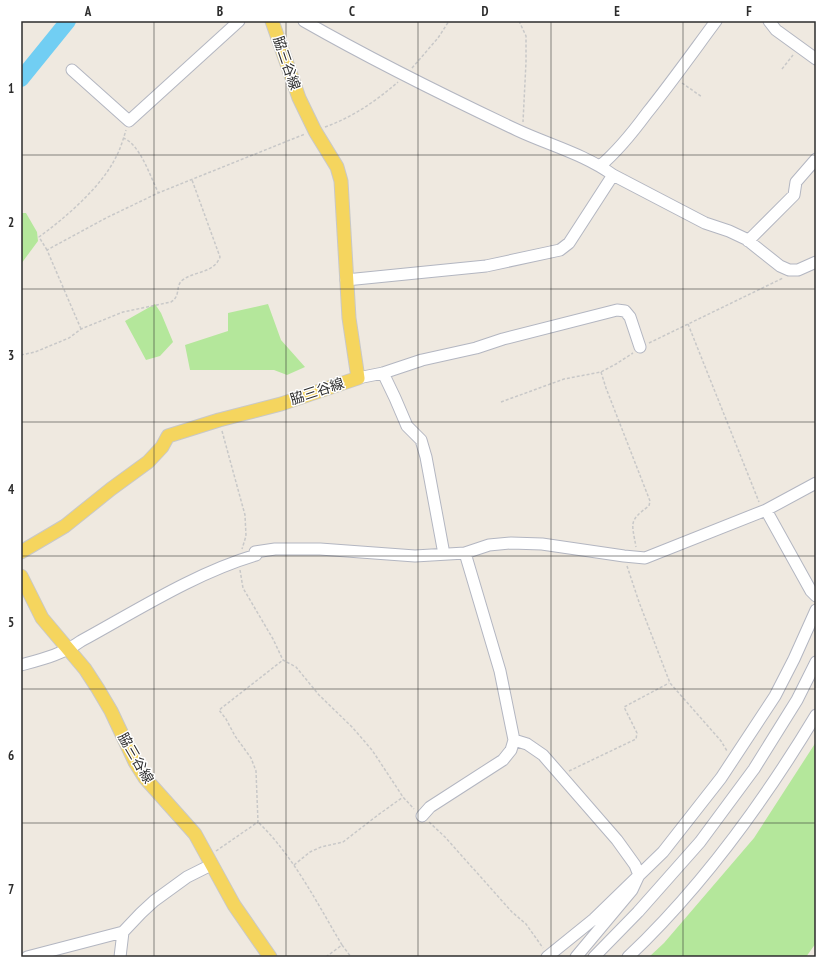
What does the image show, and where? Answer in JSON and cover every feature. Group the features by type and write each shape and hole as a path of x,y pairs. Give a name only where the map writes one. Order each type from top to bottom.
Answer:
{"main road":[{"name":"脇三谷線","path":"21,552 65,526 111,488 148,462 162,447 168,436 219,420 281,404 358,378 349,318 341,181 337,167 315,131 300,98 272,21"},
{"name":"脇三谷線","path":"21,576 42,618 85,669 98,688 111,711 135,762 145,778 195,834 245,922 270,957"}],"street":[{"path":"72,70 129,121 239,21"},
{"path":"304,21 404,76 522,132 600,166 613,175 705,223 729,231 748,241 780,266 789,270 798,270 816,262"},
{"path":"600,166 612,156 626,140 716,21"},
{"path":"768,21 776,30 816,60"},
{"path":"748,241 794,195 796,182 816,159"},
{"path":"346,280 486,266 560,250 569,243 613,175"},
{"path":"358,378 383,373 422,360 476,348 503,339 617,310 625,311 630,317 640,347"},
{"path":"383,373 407,426 421,440 426,457 444,554"},
{"path":"21,665 68,650 81,641 162,597 216,569 256,555 255,552 275,549 320,548 415,556 465,553 489,546 511,543 542,544 645,558 764,510 816,484"},
{"path":"764,510 811,591 816,596"},
{"path":"422,816 436,802 504,760 511,750 514,740 500,671 465,553"},
{"path":"548,956 594,919 663,852 721,778 778,690 816,610"},
{"path":"594,957 638,912 700,842 754,769 797,700 816,662"},
{"path":"628,957 673,910 740,831 816,715"},
{"path":"514,740 527,744 543,755 617,840 635,865 639,875 632,890 576,957"},
{"path":"21,955 26,957 123,932 154,901 209,860"},
{"path":"120,957 123,932"}],"path":[{"path":"47,250 106,218 158,193 304,134 338,122 360,111 382,96 404,76 438,38 449,21"},
{"path":"519,21 526,36 522,132"},
{"path":"782,69 800,47"},
{"path":"674,77 702,97"},
{"path":"81,329 47,250 39,237 58,223 96,186 115,160 129,121"},
{"path":"123,138 129,140 134,145 158,193"},
{"path":"21,355 35,352 69,338 81,329 123,312 171,302 176,299 178,294 178,286 182,280 209,270 218,264 220,257 192,180"},
{"path":"688,324 764,510"},
{"path":"601,372 650,501 649,506 636,516 633,521 632,527 637,557"},
{"path":"219,420 245,515 246,536 239,560 243,588 273,639 283,660 296,667 319,695 352,727 372,750 403,797 445,837 512,912 526,924 548,956"},
{"path":"624,556 639,602 670,683 721,741 733,760"},
{"path":"283,660 219,710 251,758 256,771 258,822 294,865 342,945 351,957"},
{"path":"560,775 636,739 637,733 624,707 670,683"},
{"path":"294,865 310,852 321,847 343,842 378,814 403,797"},
{"path":"209,860 258,822"},
{"path":"326,957 342,945"}],"green space":[{"path":"21,213 26,213 37,232 38,241 21,264"},
{"path":"155,304 161,313 173,342 160,356 146,360 125,321"},
{"path":"268,304 281,340 305,367 287,375 274,370 190,370 185,345 228,331 228,313"},
{"path":"816,742 816,943 806,957 649,957 664,943 754,838"}],"waterway":[{"path":"21,79 68,21"}]}
